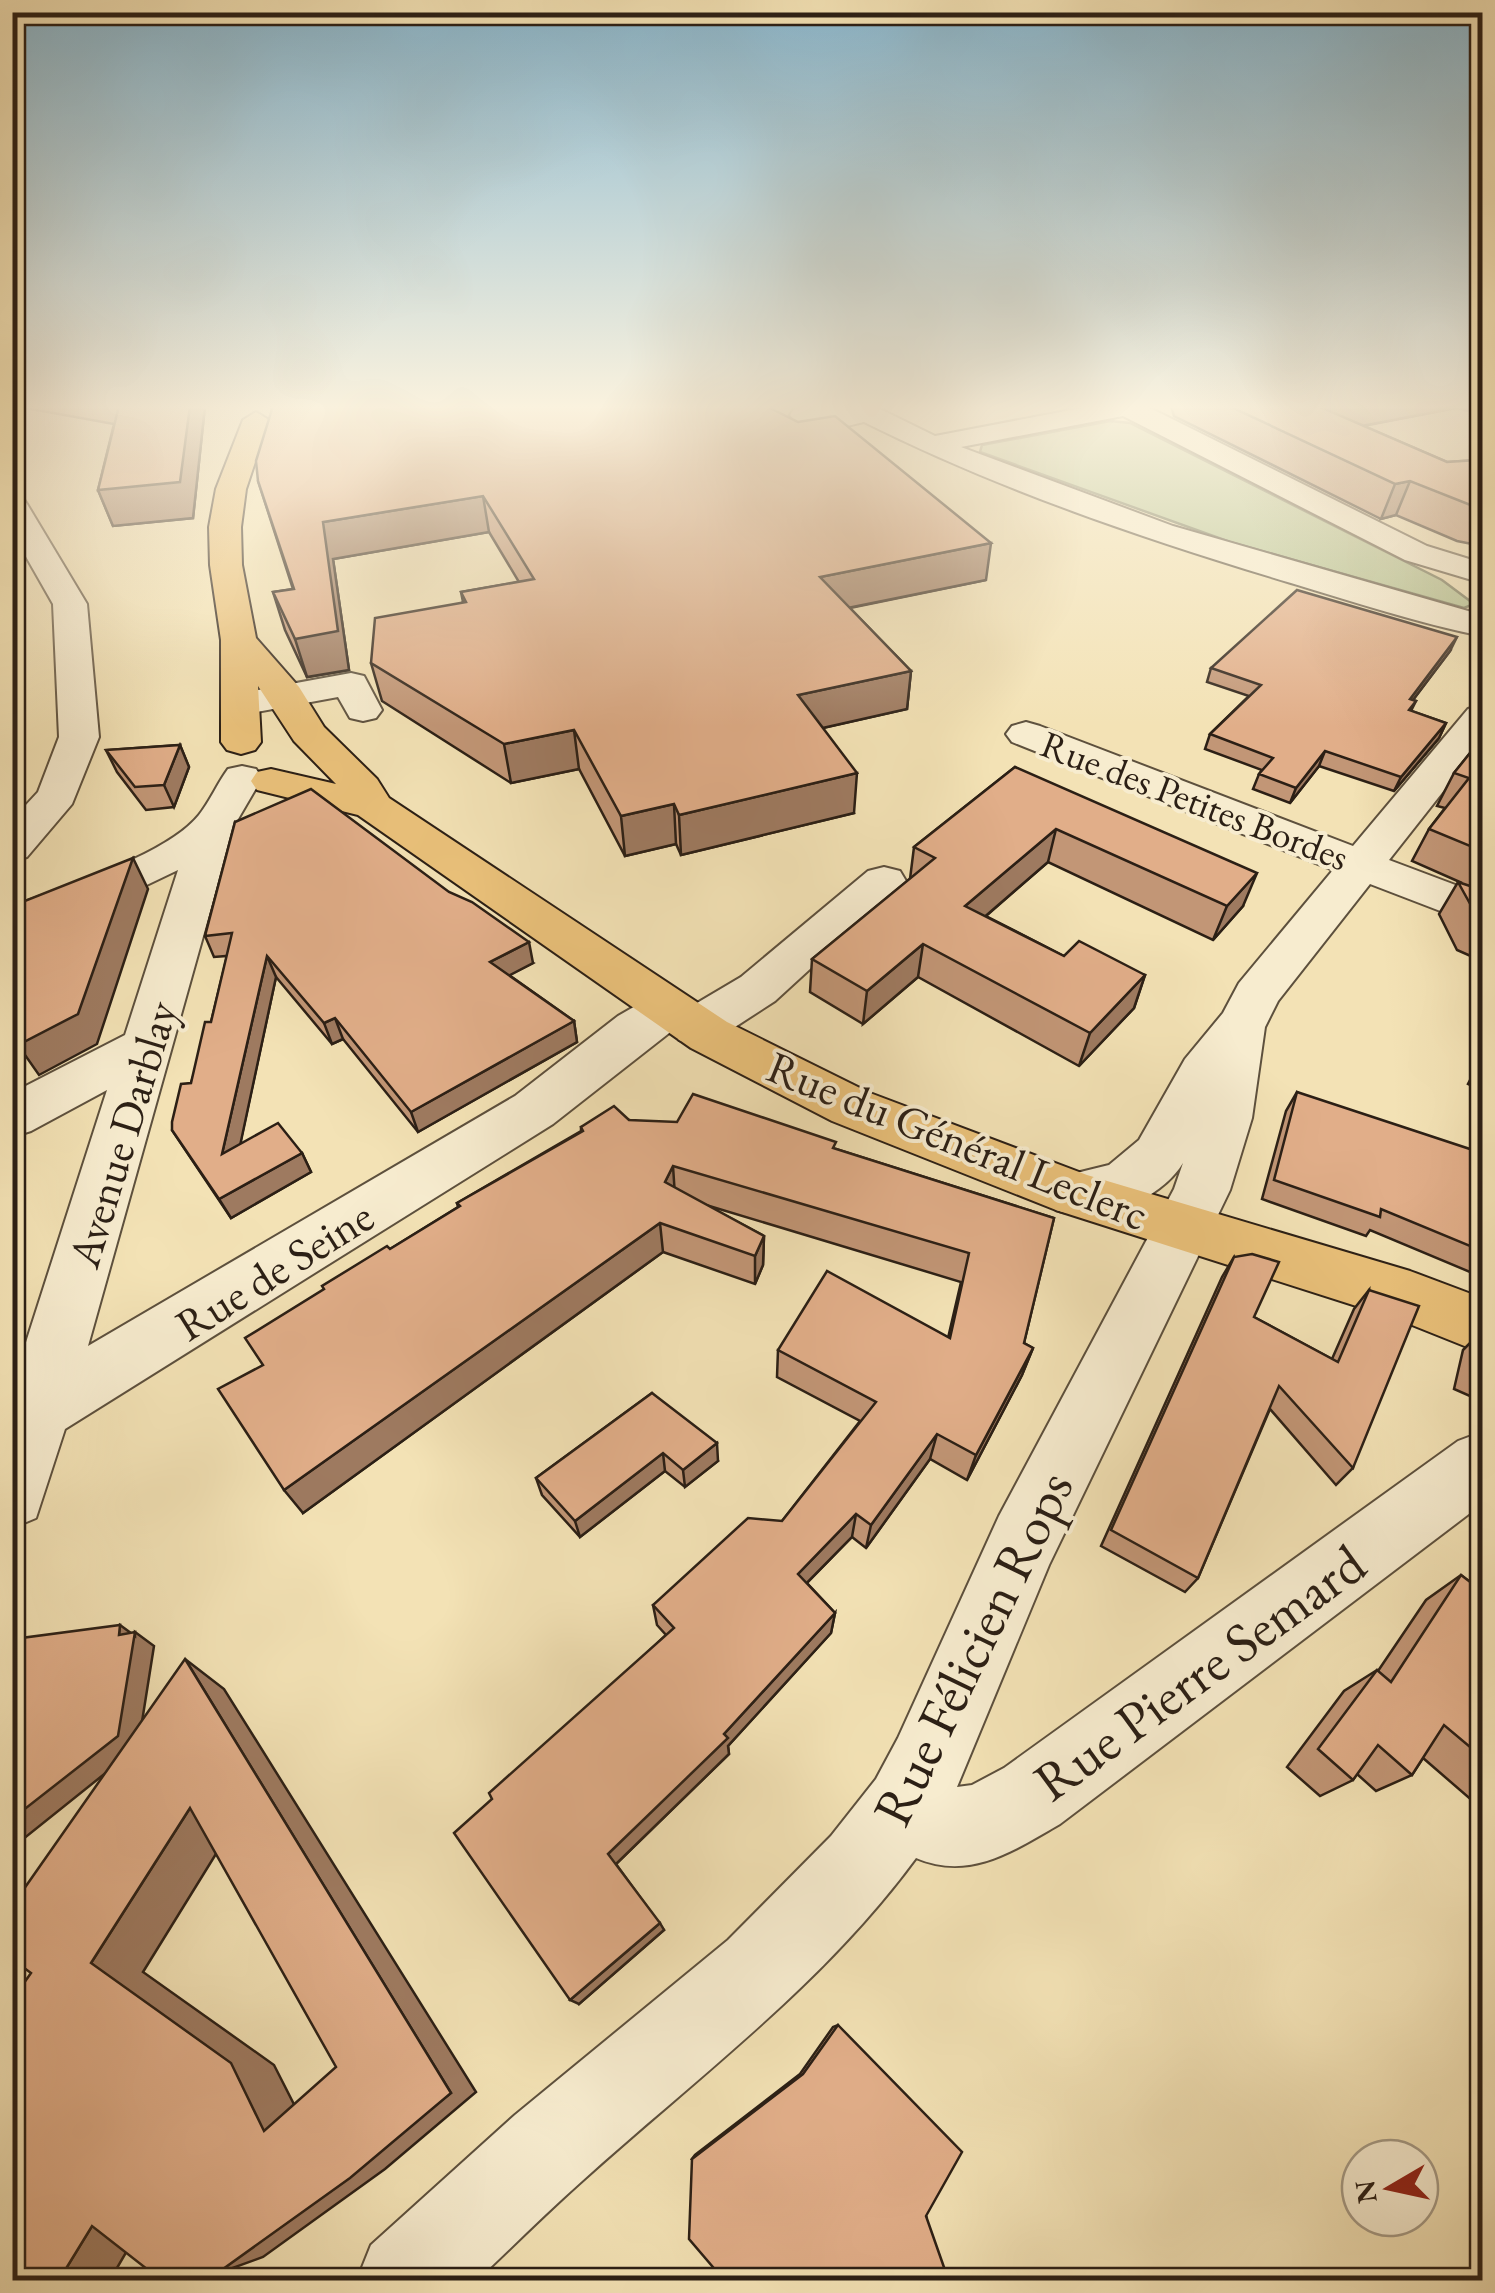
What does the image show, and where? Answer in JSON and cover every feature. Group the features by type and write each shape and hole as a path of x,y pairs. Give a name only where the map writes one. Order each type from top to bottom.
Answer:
{"main road":[{"path":"228,513 226,565 239,640 249,751 300,773 319,758 315,741 286,695 239,640"},
{"name":"Rue du Général Leclerc","path":"315,741 362,788 374,806"},
{"name":"Rue du Général Leclerc","path":"249,751 374,806 691,1023 851,1107 1076,1194 1410,1298 1482,1326"}],"street":[{"path":"12,848 57,795 79,737 70,604 17,513"},
{"path":"1125,513 1200,547 1482,626"},
{"path":"1336,513 1416,554 1482,573"},
{"path":"249,751 286,695 351,684 363,710"},
{"name":"Rue Félicien Rops","path":"1076,1194 1103,1192 1125,1184 1164,1153 1204,1070 1240,1027 1256,995 1482,716"},
{"name":"Rue des Petites Bordes","path":"1026,734 1482,912"},
{"name":"Avenue Darblay","path":"12,1496 21,1417 149,1045 213,826 249,751"},
{"path":"12,924 160,861 190,846 213,826"},
{"name":"Rue de Seine","path":"21,1417 534,1110 758,989 884,881"},
{"name":"Rue Félicien Rops","path":"406,2280 548,2148 759,1971 860,1866 904,1807 926,1766 1024,1541 1202,1190 1224,1118 1240,1027"},
{"path":"12,1118 149,1045"},
{"name":"Rue Pierre Semard","path":"904,1807 924,1825 950,1831 982,1822 1032,1796 1482,1464"}],"green space":[{"path":"1149,513 1309,513 1442,580 1474,604 1464,608 1230,542"}],"building":[{"path":"269,513 378,513 323,522 338,631 295,639 273,592 294,589"},
{"path":"493,513 954,513 991,543 820,577 911,671 798,695 857,773 679,815 674,804 621,816 574,730 504,744 371,663 375,618 466,602 461,592 534,579"},
{"path":"1297,590 1457,637 1410,699 1416,701 1409,710 1446,723 1401,777 1325,751 1296,788 1259,774 1273,758 1210,734 1261,685 1211,668"},
{"path":"1482,738 1482,851 1429,829 1469,778 1454,773"},
{"path":"180,745 164,785 135,787 106,750"},
{"path":"1015,767 1257,873 1227,906 1056,829 965,906 1064,956 1079,941 1145,975 1090,1033 923,944 867,991 812,959 935,858 914,847"},
{"path":"311,789 449,892 472,902 529,942 490,962 574,1021 411,1112 335,1018 324,1023 267,956 222,1154 278,1123 302,1153 219,1199 172,1130 181,1084 191,1083 205,1022 211,1022 232,933 205,936 235,822"},
{"path":"133,858 78,1014 18,1045 12,1034 12,906"},
{"path":"1458,882 1482,890 1482,920 1478,918"},
{"path":"1297,1092 1482,1153 1482,1174 1476,1187 1482,1189 1482,1251 1381,1209 1380,1217 1274,1180"},
{"path":"693,1094 836,1142 833,1148 1054,1218 1024,1343 1033,1348 976,1455 937,1434 871,1525 856,1514 798,1574 835,1613 724,1734 728,1738 608,1854 660,1923 570,2000 454,1833 492,1799 489,1793 674,1628 653,1605 748,1518 782,1521 876,1402 778,1350 827,1271 950,1338 969,1253 673,1166 665,1182 764,1236 755,1256 660,1223 284,1490 218,1389 263,1365 245,1338 324,1289 322,1286 583,1131 581,1127 614,1106 629,1120 677,1122"},
{"path":"1252,1254 1279,1262 1254,1317 1338,1362 1369,1290 1419,1306 1353,1468 1279,1386 1198,1578 1111,1530 1234,1257"},
{"path":"1482,1331 1482,1375 1473,1370"},
{"path":"652,1393 717,1443 683,1470 663,1453 575,1521 536,1478"},
{"path":"1461,1575 1482,1591 1482,1757 1444,1725 1412,1775 1378,1745 1353,1780 1318,1749 1377,1670 1391,1682"},
{"path":"120,1625 119,1635 135,1632 118,1736 12,1819 14,1639"},
{"path":"185,1659 451,2093 350,2178 216,2274 195,2280 161,2280 92,2226 59,2280 12,2280 12,2000 31,1973 12,1959 12,1906","holes":["190,1808 336,2067 264,2131 231,2063 91,1963"]},
{"path":"838,2025 962,2152 926,2216 946,2273 942,2280 724,2280 689,2239 692,2159 803,2074"}]}
